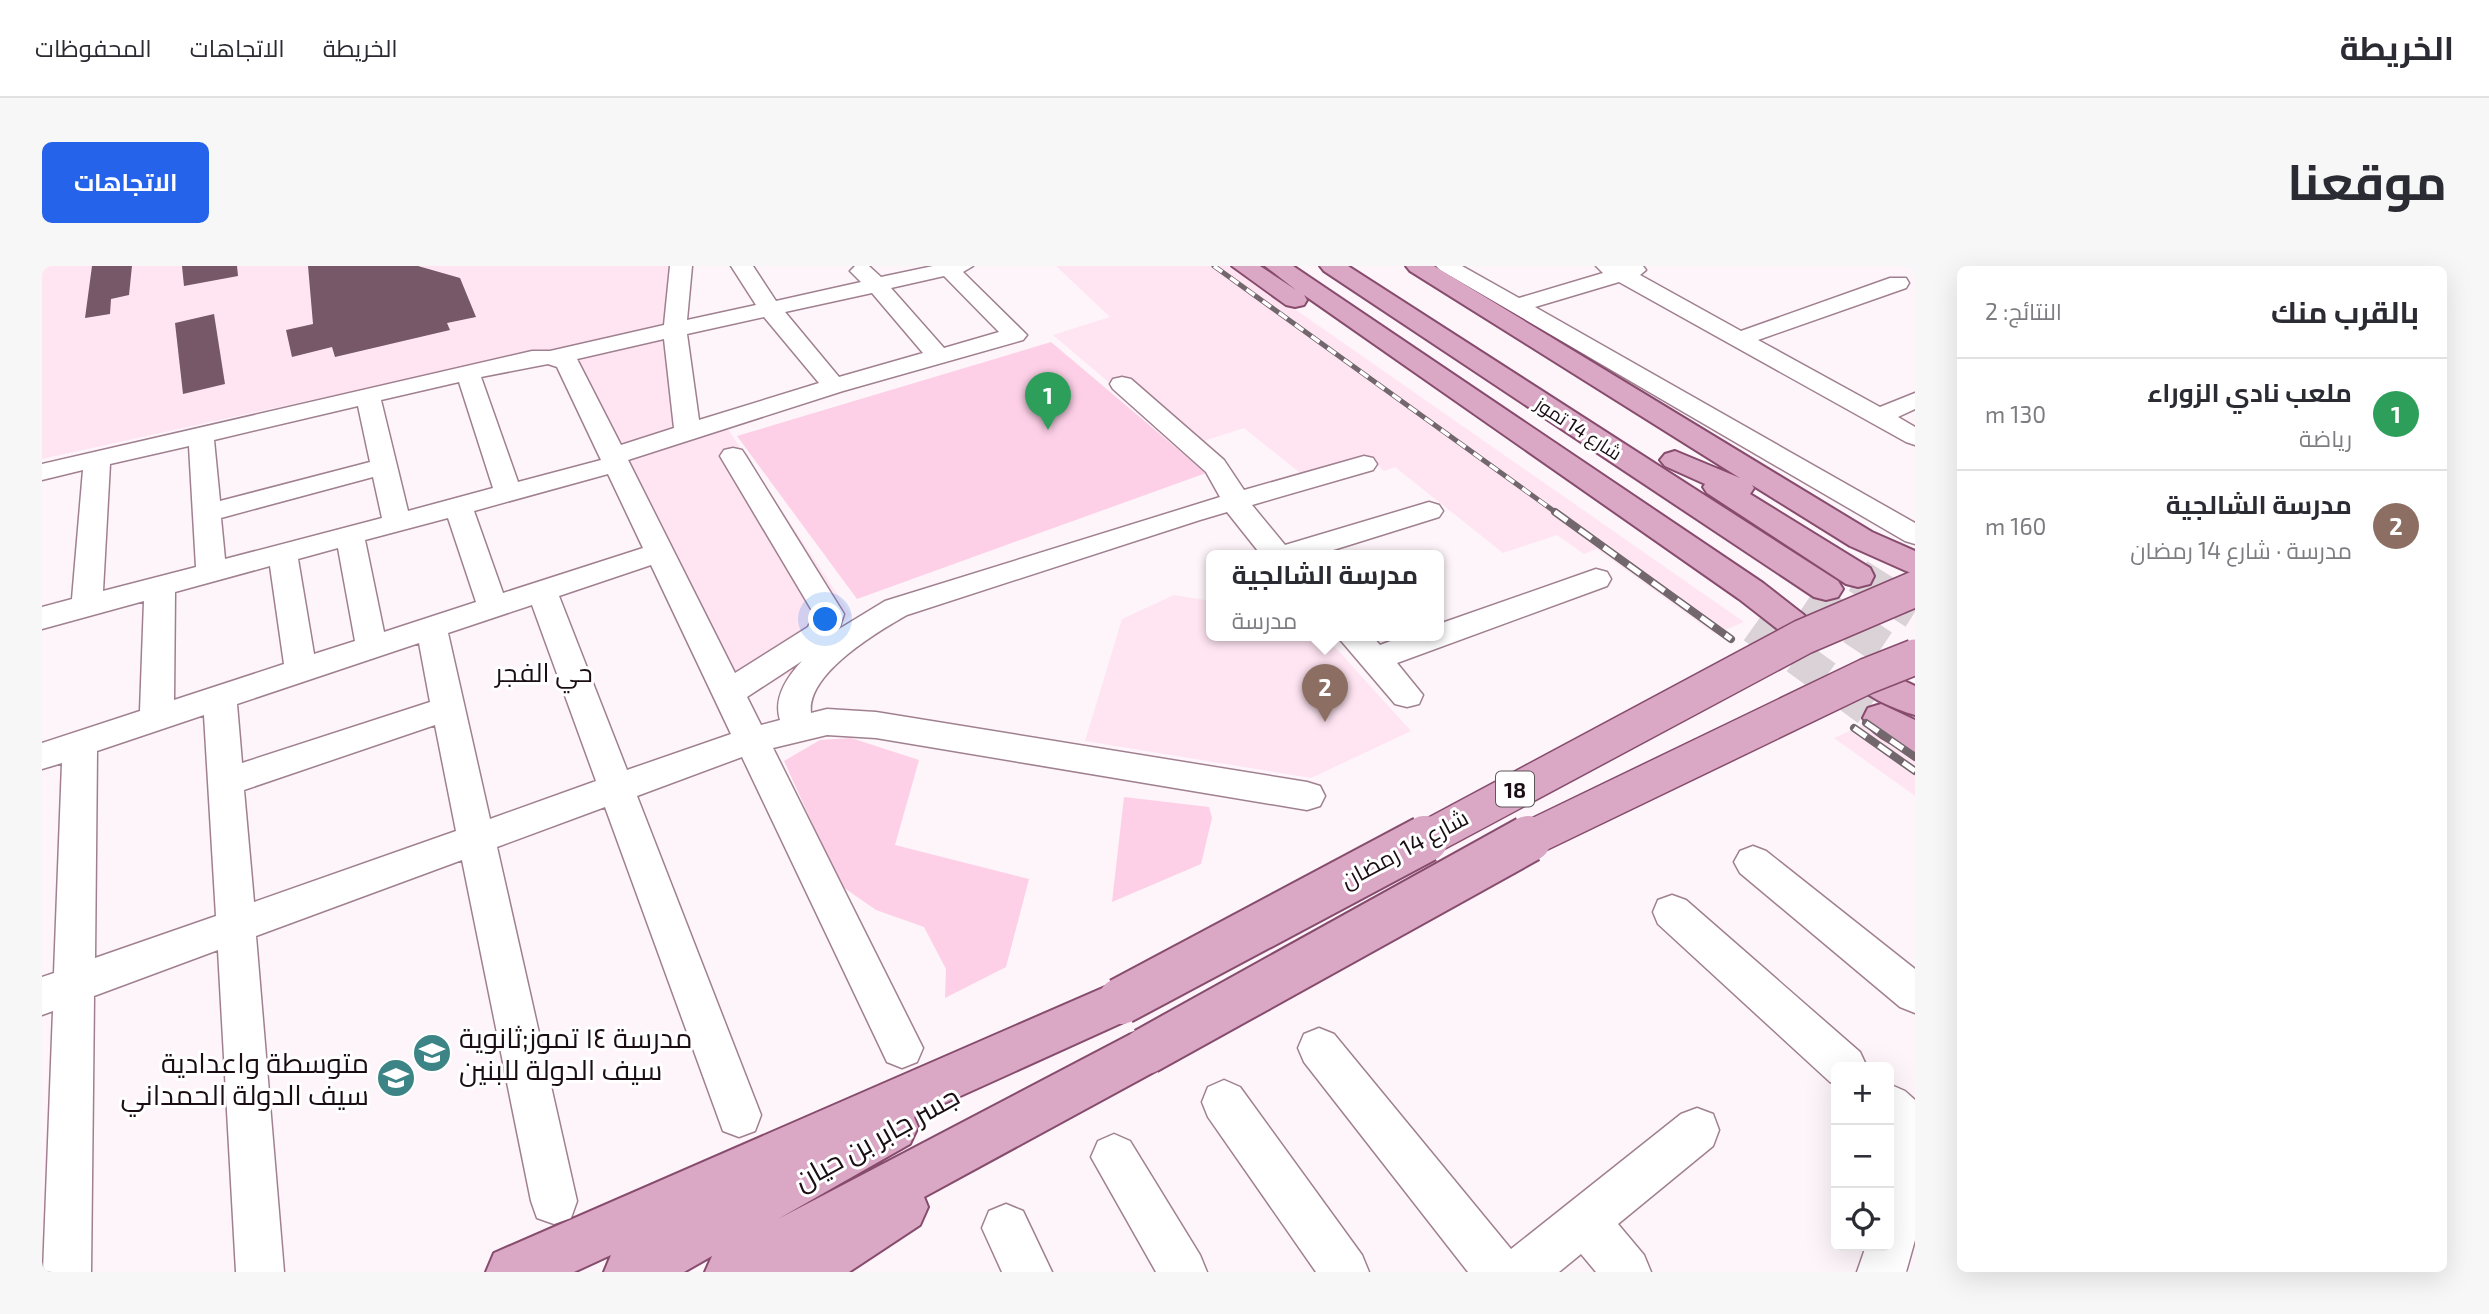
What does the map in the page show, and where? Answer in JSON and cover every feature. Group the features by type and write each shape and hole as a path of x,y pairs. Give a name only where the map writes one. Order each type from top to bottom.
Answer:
{"main road":[{"path":"1244,266 1398,371 1754,626"},
{"path":"1259,266 1279,273 1345,312 1751,590 1792,623 1803,636"},
{"name":"شارع 14 تموز","path":"1332,266 1817,594 1719,545 1374,321 1345,312"},
{"name":"شارع 14 تموز","path":"1365,266 1675,460 1737,487 1870,572"},
{"path":"1400,266 1593,384 1641,403"},
{"path":"1418,266 1445,274 1611,373 1913,544"},
{"path":"1279,273 1483,419 1527,438"},
{"path":"1445,274 1641,403 1872,546 1913,544"},
{"name":"شارع 14 رمضان","path":"1121,1001 1803,636 1915,589"},
{"name":"18","path":"1146,1051 1555,824 1867,676 1915,657"},
{"path":"1867,676 1915,702"},
{"path":"1881,718 1915,738"},
{"path":"513,1272 1121,1001"},
{"name":"جسر جابر بن حيان","path":"631,1272 1121,1001"},
{"path":"801,1272 1146,1051"},
{"name":"جسر جابر بن حيان","path":"732,1272 1146,1051"}],"street":[{"path":"681,266 675,331 688,434"},
{"path":"742,266 770,309 834,386"},
{"path":"855,266 877,285 939,357"},
{"path":"1516,306 1614,270 1649,266"},
{"path":"42,472 532,358 553,357 675,331 952,267 1015,335 834,386 508,493 42,618"},
{"path":"1614,270 1915,437"},
{"path":"1874,272 1907,287"},
{"path":"1445,274 1516,306 1913,544"},
{"path":"1739,339 1907,287"},
{"path":"553,357 570,365 902,1048"},
{"path":"468,373 508,493"},
{"path":"1122,384 1215,466 1225,478 1234,502 1275,550"},
{"path":"368,396 397,523"},
{"path":"1879,416 1915,400"},
{"path":"201,435 211,572"},
{"path":"728,693 819,635 828,622 829,614 733,456"},
{"path":"88,605 97,459"},
{"path":"800,726 794,712 794,700 800,687 834,649 873,620 896,608 947,590 1364,464"},
{"path":"207,513 384,466"},
{"path":"458,506 492,606"},
{"path":"1300,550 1429,511"},
{"path":"350,535 372,648"},
{"path":"42,756 661,552"},
{"path":"283,553 301,671"},
{"path":"1444,634 1596,579"},
{"path":"157,719 160,586"},
{"path":"542,590 739,1115"},
{"path":"431,627 554,1201"},
{"path":"1358,641 1407,695"},
{"path":"1374,659 1424,641"},
{"path":"220,698 260,1272"},
{"path":"226,782 449,708"},
{"path":"58,990 616,788 751,740 800,726 827,722 876,725 1307,796"},
{"path":"67,1272 58,990 80,744"},
{"path":"1753,862 1915,994"},
{"path":"1672,912 1839,1062"},
{"path":"1320,1048 1499,1272"},
{"path":"1224,1102 1345,1272"},
{"path":"1890,1268 1906,1121"},
{"path":"1521,1272 1697,1130"},
{"path":"1114,1157 1183,1272"},
{"path":"1585,1222 1627,1272"},
{"path":"1006,1228 1028,1272"}],"shaded area":[{"path":"42,266 677,266 682,439 726,426 851,615 830,635 815,659 745,698 571,358 547,351 525,353 42,459"},
{"path":"1056,266 1233,266 1744,622 1715,634 1597,549 1584,554 1557,535 1503,553 1395,467 1384,471 1368,456 1304,476 1244,428 1185,447 1053,335 1110,317"},
{"path":"1051,342 1206,473 857,599 737,436"},
{"path":"1174,595 1206,600 1206,641 1330,641 1411,731 1311,778 1085,741 1122,619"},
{"path":"1874,720 1915,748 1915,796 1834,738"},
{"path":"851,738 919,760 895,845 1029,879 1006,967 945,998 946,969 924,927 876,910 840,885 784,761 820,740"},
{"path":"1124,797 1209,807 1212,818 1201,864 1112,902"}],"building":[{"path":"92,266 132,266 129,295 111,299 110,314 85,318"},
{"path":"182,266 237,266 238,276 184,286"},
{"path":"308,266 418,266 460,278 476,317 447,323 450,330 335,357 332,347 292,357 286,330 313,324"},
{"path":"214,314 225,384 183,394 175,323"}],"tunnel":[{"path":"1858,576 1915,612"},
{"path":"1809,598 1915,669"},
{"path":"1754,626 1881,718"}],"railway":[{"path":"1214,266 1558,514"},
{"path":"1555,512 1731,639"},
{"path":"1866,723 1915,757"},
{"path":"1854,728 1915,771"}],"place":[{"name":"ملعب نادي الزوراء","path":"1048,430"},
{"name":"مدرسة الشالجية","path":"1325,722"},
{"name":"مدرسة ١٤ تموز;ثانوية سيف الدولة للبنين","path":"432,1053"},
{"name":"متوسطة واعدادية سيف الدولة الحمداني","path":"396,1078"}],"district":[{"name":"حي الفجر","path":"544,671"}]}
